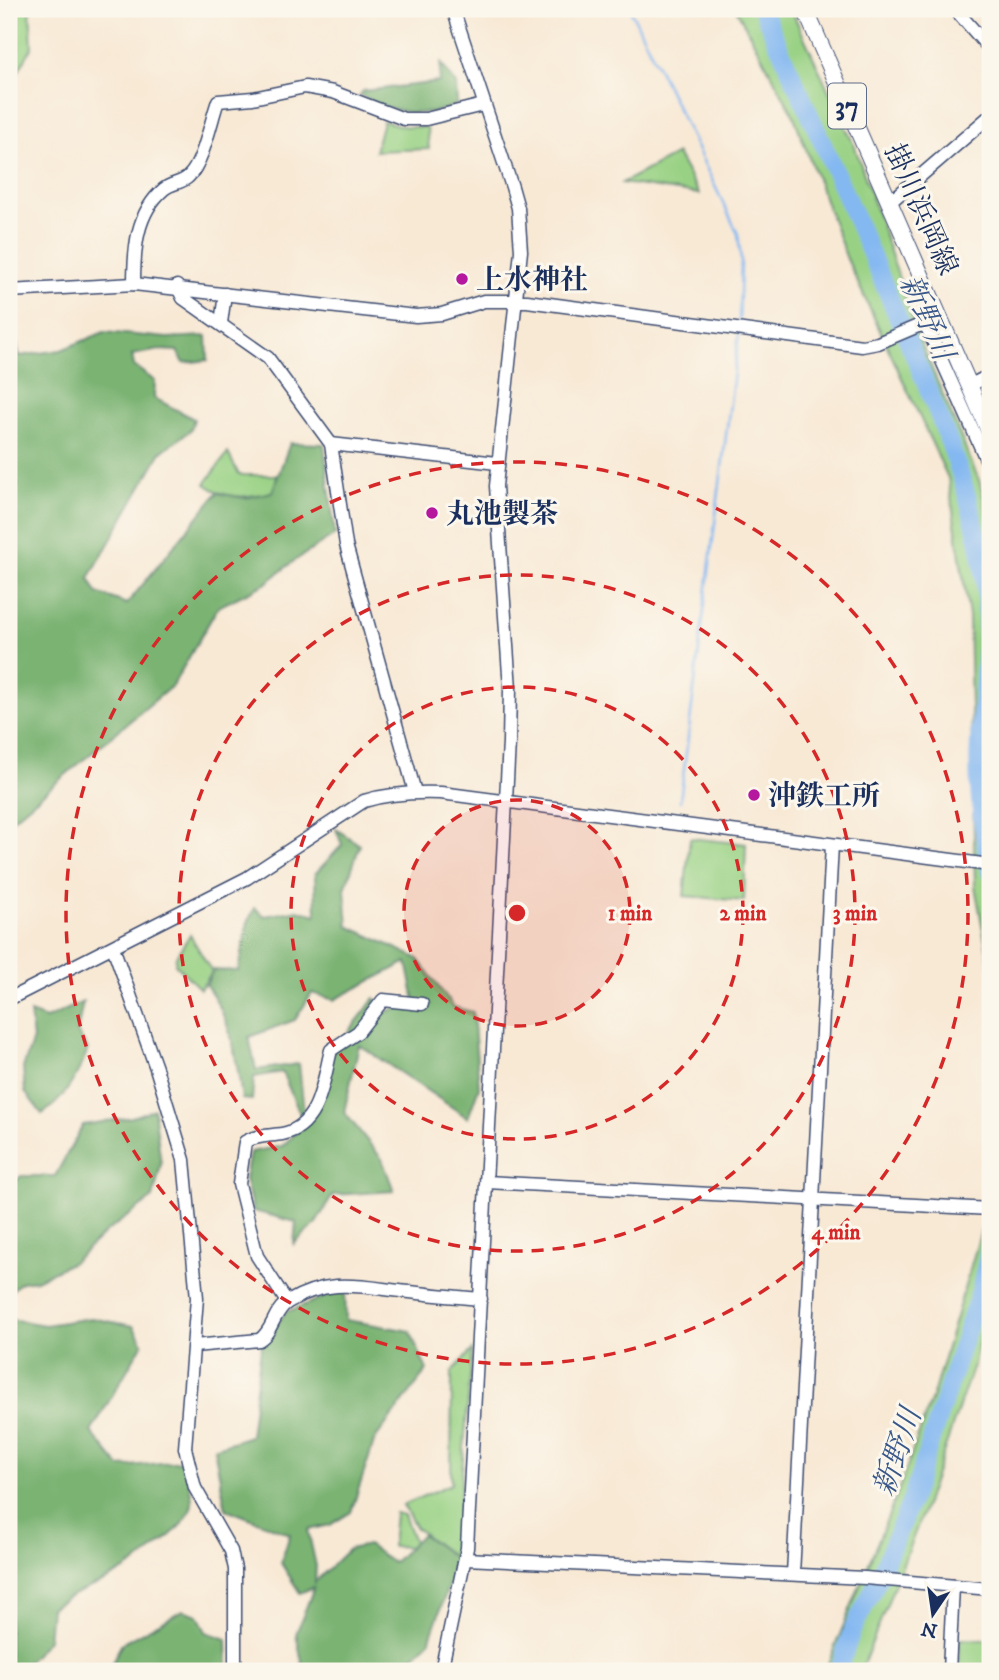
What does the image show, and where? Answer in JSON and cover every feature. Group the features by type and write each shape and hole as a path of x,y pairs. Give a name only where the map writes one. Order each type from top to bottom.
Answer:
{"main road":[{"name":"掛川浜岡線","path":"804,9 934,298 990,433"}],"street":[{"path":"441,1671 466,1559 481,1299 507,802 510,689 497,463 521,251 518,208 453,9"},
{"path":"955,9 990,49"},
{"path":"134,284 139,224 148,206 166,187 188,178 197,164 218,101 253,98 305,87 332,92 404,119 426,119 483,105"},
{"path":"889,203 990,116"},
{"path":"9,291 134,284 177,286 416,316 442,314 484,301 514,301 862,346 878,343 925,323 990,468"},
{"path":"177,286 183,298 268,358 331,444 346,545 415,792"},
{"path":"221,323 225,294"},
{"path":"970,386 990,376"},
{"path":"331,444 497,463"},
{"path":"9,999 247,878 364,801 415,792 990,866"},
{"path":"793,1574 832,845"},
{"path":"113,947 156,1068 184,1160 197,1298 186,1448 195,1488 231,1551 235,1569 235,1671"},
{"path":"287,1302 257,1256 240,1184 245,1142 251,1138 286,1133 302,1125 321,1094 331,1050 358,1032 383,1000 422,1004"},
{"path":"487,1182 990,1209"},
{"path":"194,1346 259,1340 265,1336 278,1311 287,1302 332,1286 362,1284 406,1292 481,1299"},
{"path":"466,1559 865,1578 990,1589"},
{"path":"949,1671 953,1586"}],"green space":[{"path":"9,9 30,9 32,47 9,88"},
{"path":"736,9 791,9 855,147 920,341 979,480 990,523 990,968 975,886 969,616 948,478 847,259 793,114"},
{"path":"441,63 456,84 457,104 445,109 408,112 384,106 360,95 363,91 439,82"},
{"path":"383,121 407,127 427,127 429,149 375,151"},
{"path":"677,154 699,194 622,183"},
{"path":"9,319 20,356 61,350 104,332 167,338 207,336 208,360 184,363 177,351 160,350 132,355 134,366 155,381 154,398 194,419 191,430 161,452 89,578 97,593 127,604 217,493 245,498 272,492 290,443 324,444 335,535 294,561 265,584 218,607 173,685 9,822 9,520 18,484 9,479"},
{"path":"228,453 239,475 278,475 272,492 237,496 221,493 205,484"},
{"path":"336,829 360,845 345,889 348,926 417,958 454,1007 473,1012 479,1087 468,1118 359,1045 344,1112 382,1159 394,1191 333,1195 316,1223 294,1244 296,1222 253,1211 245,1179 250,1152 282,1146 307,1123 325,1062 375,998 386,1012 415,1001 407,962 334,1000 312,993 295,1020 249,1037 256,1070 299,1064 304,1112 300,1114 282,1072 254,1077 252,1100 242,1099 227,1025 206,985 213,970 238,971 248,921 255,908 265,916 298,910 316,915 315,874 342,845"},
{"path":"690,838 746,844 744,901 684,896"},
{"path":"190,935 212,972 200,989 175,964 176,956"},
{"path":"83,1002 77,1032 88,1049 70,1085 58,1101 42,1114 25,1092 23,1068 33,1039 30,1013 46,1019"},
{"path":"154,1109 161,1164 153,1198 106,1232 73,1262 36,1280 21,1282 9,1293 9,1188 21,1176 55,1176 83,1125 132,1117"},
{"path":"990,1161 990,1296 974,1363 923,1512 861,1671 825,1671 896,1497 933,1395 982,1228"},
{"path":"345,1289 346,1320 410,1331 427,1370 375,1439 351,1512 330,1525 308,1530 316,1566 315,1582 349,1549 368,1545 393,1563 422,1534 455,1558 454,1570 429,1642 398,1671 304,1671 296,1634 314,1587 300,1593 281,1563 290,1534 226,1509 214,1448 250,1436 261,1347 286,1312"},
{"path":"91,1318 133,1326 143,1343 91,1432 120,1467 182,1461 192,1504 182,1523 147,1554 114,1576 66,1598 51,1608 48,1640 19,1671 9,1671 9,1321 45,1325"},
{"path":"472,1350 455,1558 416,1528 403,1505 451,1484 452,1372"},
{"path":"395,1513 404,1515 416,1547 392,1546"},
{"path":"183,1610 198,1615 206,1632 227,1639 228,1671 109,1671 121,1644"},
{"path":"960,1639 990,1640 990,1668 959,1667"}],"waterway":[{"path":"630,9 738,234 741,260 739,325"},
{"name":"新野川","path":"762,9 923,377 957,464 974,524 985,578 987,626 978,776 990,871"},
{"path":"680,801 739,332"},
{"name":"新野川","path":"838,1671 852,1631 877,1582 911,1501 981,1288 990,1246"}],"place":[{"name":"上水神社","path":"462,279"},
{"name":"丸池製茶","path":"432,513"},
{"name":"沖鉄工所","path":"754,795"}]}
